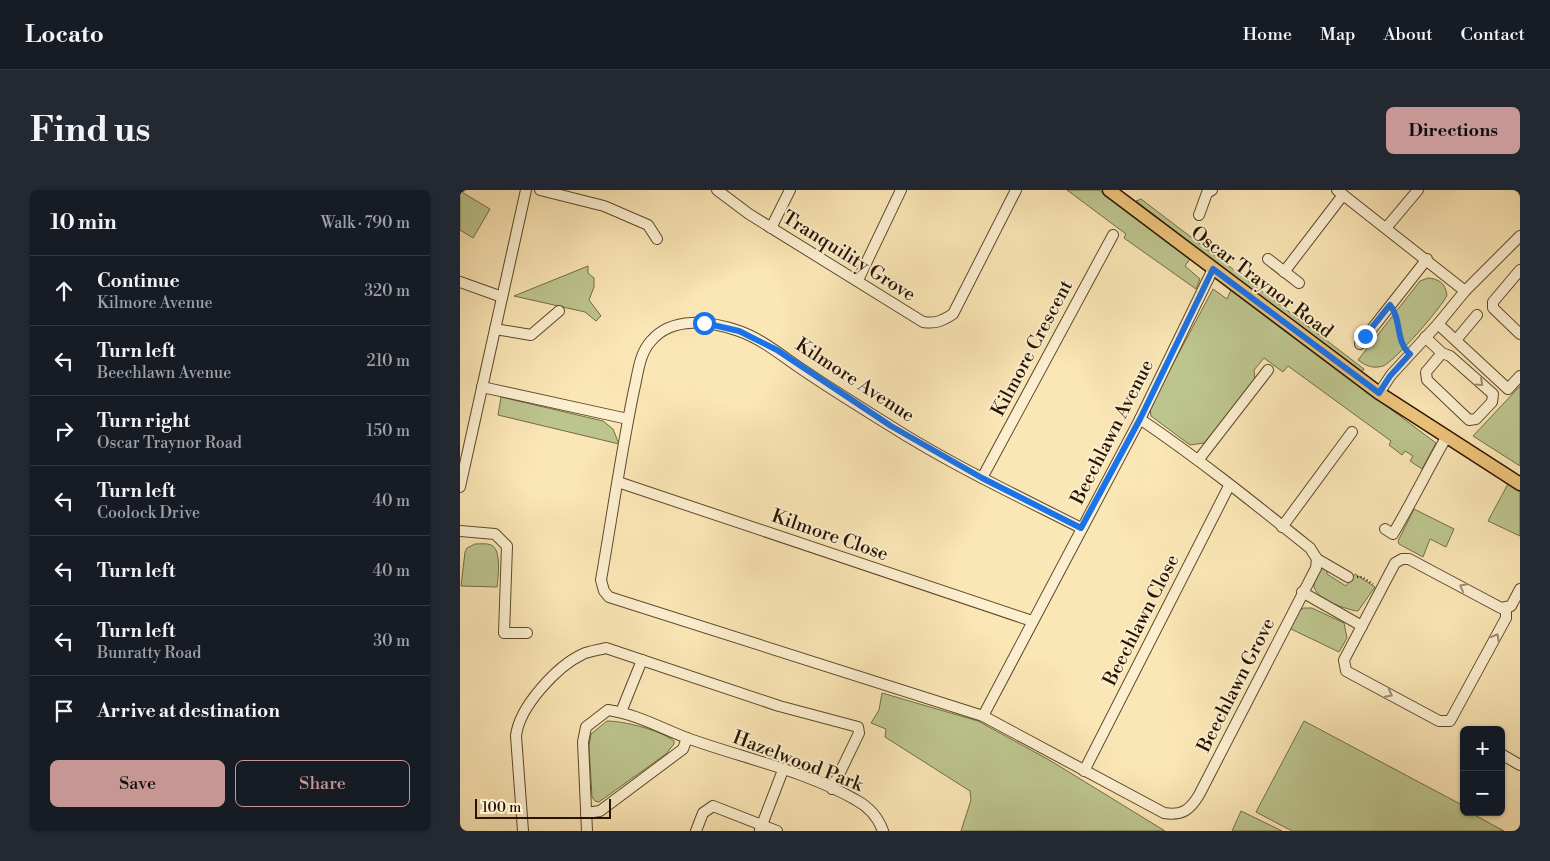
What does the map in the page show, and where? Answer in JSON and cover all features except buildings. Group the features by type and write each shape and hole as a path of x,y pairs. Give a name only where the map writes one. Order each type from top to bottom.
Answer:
{"main road":[{"name":"Oscar Traynor Road","path":"1108,190 1379,393 1520,484"}],"street":[{"path":"460,487 526,190"},
{"path":"540,190 604,206 648,225 656,239"},
{"name":"Tranquility Grove","path":"718,190 771,228 858,280 923,322 933,324 942,322 953,314 1016,190"},
{"path":"771,228 790,190"},
{"path":"858,280 901,190"},
{"path":"1199,215 1207,193 1212,190"},
{"path":"1386,228 1418,190"},
{"path":"1284,272 1340,193 1427,259 1464,291"},
{"name":"Kilmore Crescent","path":"982,478 1113,235"},
{"path":"1379,393 1390,376 1438,324 1464,291 1520,236"},
{"path":"1268,259 1299,283"},
{"path":"1360,344 1427,259"},
{"name":"Beechlawn Avenue","path":"983,716 1140,419 1213,269"},
{"path":"1520,270 1493,302 1493,308 1520,334"},
{"path":"460,282 502,297"},
{"path":"495,329 531,334 559,310"},
{"path":"1456,340 1477,315"},
{"name":"Kilmore Avenue","path":"1081,528 982,478 891,426 777,350 739,331 704,323 681,323 662,330 650,341 642,355 628,420 601,580 604,591 609,596 983,716 1164,813 1173,814"},
{"path":"1438,324 1508,389 1520,376"},
{"path":"1425,337 1493,394 1492,402 1476,419 1470,420 1427,380 1426,372 1442,353"},
{"path":"1199,459 1268,370"},
{"path":"482,387 628,420"},
{"path":"1140,419 1199,459 1229,486 1310,548 1317,559 1348,578"},
{"path":"1282,527 1352,432"},
{"path":"460,433 470,437"},
{"path":"1385,529 1394,534 1413,500 1419,483 1447,436"},
{"name":"Kilmore Close","path":"618,482 1032,621"},
{"name":"Beechlawn Close","path":"1084,771 1229,486"},
{"path":"460,531 495,534 507,546 504,633 527,634"},
{"name":"Beechlawn Grove","path":"1173,814 1181,814 1189,809 1199,795 1316,568 1317,559"},
{"path":"1402,559 1409,559 1506,609 1506,618 1450,721 1439,720 1346,671 1344,660 1395,563 1402,559"},
{"path":"1506,609 1511,606 1520,589"},
{"path":"1302,592 1362,626"},
{"path":"523,831 516,736 518,722 548,681 583,654 606,648 779,706 858,727 858,733 832,789"},
{"path":"587,831 583,742 586,727 608,710 622,712 642,660"},
{"name":"Hazelwood Park","path":"622,712 688,738 783,770 857,800 873,812 883,831"},
{"path":"586,813 600,811 683,749 688,738"},
{"path":"1505,756 1520,765"},
{"path":"760,828 783,770"},
{"path":"696,831 703,813 713,806 760,828 777,831"}],"path":[{"path":"1390,305 1395,311 1403,349 1410,354"},
{"path":"1348,578 1362,577 1381,589"}],"green space":[{"path":"1067,190 1099,190 1190,259 1185,266 1200,279 1196,289 1124,238 1126,234"},
{"path":"460,191 490,209 473,238 460,230"},
{"path":"1141,199 1364,369 1361,373 1136,201"},
{"path":"588,266 588,273 594,278 594,287 589,300 601,316 596,321 585,312 514,296"},
{"path":"1428,278 1441,282 1445,287 1447,295 1428,321 1397,355 1383,366 1370,366 1358,360 1420,281"},
{"path":"1213,289 1227,299 1231,290 1436,443 1422,469 1410,461 1413,456 1405,451 1402,455 1389,445 1391,441 1288,366 1283,372 1264,358 1254,370 1255,381 1204,443 1190,445 1151,416 1150,407"},
{"path":"1520,386 1520,466 1473,436"},
{"path":"501,397 603,421 613,429 619,444 498,415"},
{"path":"1508,484 1520,492 1520,536 1488,521"},
{"path":"1414,509 1454,529 1446,547 1430,539 1423,557 1399,544 1398,541"},
{"path":"475,544 489,544 497,552 497,587 461,586 465,552 467,548"},
{"path":"1323,567 1327,569 1327,574 1346,586 1355,574 1375,587 1358,611 1332,603 1316,591 1314,581"},
{"path":"1303,608 1312,608 1344,623 1347,638 1339,652 1289,628 1296,615"},
{"path":"882,693 978,721 1051,761 1165,831 961,831 971,800 970,791 885,737 886,729 871,723 879,710"},
{"path":"607,721 632,724 660,733 674,741 674,744 666,754 599,802 595,801 592,797 589,746 591,734"},
{"path":"1304,721 1460,804 1460,816 1476,816 1504,831 1292,831 1256,812"},
{"path":"1241,811 1282,831 1232,831"}],"route":[{"path":"704,323 739,331 777,350 801,369 891,426 982,478 1081,528 1140,419 1213,269 1379,393 1390,376 1410,354 1403,349 1395,311 1390,305 1365,336"}]}
